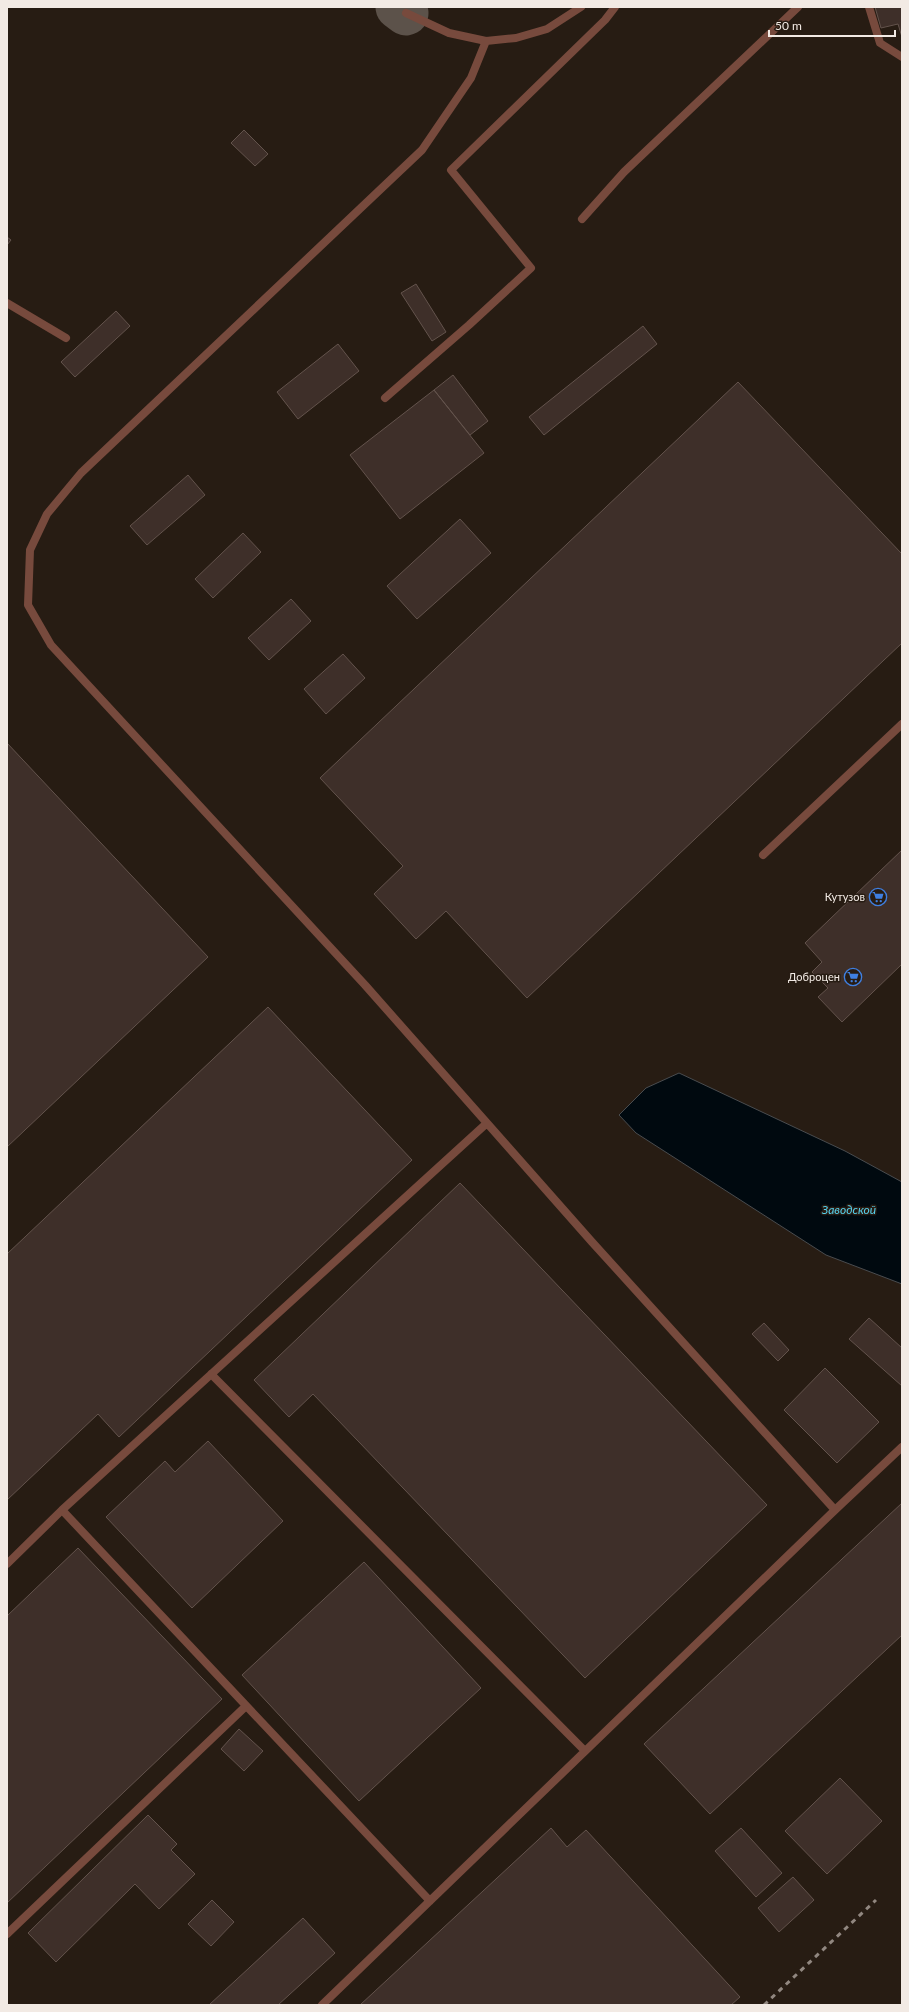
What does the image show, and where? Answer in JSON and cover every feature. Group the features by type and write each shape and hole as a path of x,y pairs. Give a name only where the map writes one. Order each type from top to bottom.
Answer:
{"lane":[{"path":"406,13 450,32 486,41 516,38 547,29 581,7"},
{"path":"385,398 470,325 531,268 451,170 605,20 615,7"},
{"path":"582,219 624,172 798,7"},
{"path":"869,7 880,43 902,57"},
{"path":"486,41 471,78 422,150 81,473 47,514 30,550 28,605 51,645 365,985 592,1242 835,1510"},
{"path":"7,303 66,338"},
{"path":"764,855 902,724"},
{"path":"7,1564 62,1510 487,1123"},
{"path":"211,1374 585,1751"},
{"path":"322,2005 902,1447"},
{"path":"62,1510 430,1901"},
{"path":"7,1934 246,1706"}],"water":[{"name":"Заводской","path":"679,1073 845,1151 902,1182 902,1284 826,1255 636,1133 619,1115 646,1088"}],"building":[{"path":"875,7 902,7 902,37 898,24 881,28"},
{"path":"244,130 268,154 255,166 231,143"},
{"path":"7,237 11,240 7,245"},
{"path":"416,284 446,332 432,341 401,293"},
{"path":"116,311 130,326 75,377 61,362"},
{"path":"643,326 657,344 544,435 529,417"},
{"path":"338,344 359,371 298,419 277,392"},
{"path":"453,375 488,421 470,435 434,390"},
{"path":"738,382 902,554 902,643 527,998 446,911 416,939 374,894 403,866 320,778"},
{"path":"434,390 484,453 400,519 350,455"},
{"path":"188,475 205,495 147,545 130,526"},
{"path":"460,519 491,553 417,619 387,586"},
{"path":"243,533 261,552 213,598 195,579"},
{"path":"291,599 311,621 269,660 248,638"},
{"path":"343,654 365,678 326,714 304,689"},
{"path":"7,743 208,957 7,1147"},
{"name":"Кутузов","path":"902,850 902,964 842,1022 818,997 828,988 812,972 822,962 805,943"},
{"path":"268,1007 412,1160 119,1437 98,1414 7,1500 7,1254"},
{"path":"460,1183 767,1505 585,1678 313,1394 289,1417 254,1380"},
{"path":"869,1318 902,1348 902,1386 849,1339"},
{"path":"764,1323 789,1350 778,1361 752,1334"},
{"path":"825,1368 879,1422 837,1463 784,1410"},
{"path":"208,1441 283,1521 192,1608 106,1517 165,1461 175,1472"},
{"path":"902,1503 902,1635 710,1814 644,1744"},
{"path":"78,1548 222,1699 7,1903 7,1616"},
{"path":"364,1562 481,1688 359,1801 242,1675"},
{"path":"239,1729 263,1751 244,1771 221,1749"},
{"path":"840,1778 882,1821 827,1874 785,1831"},
{"path":"148,1815 177,1844 171,1850 195,1874 159,1909 135,1884 56,1962 28,1933"},
{"path":"551,1828 567,1847 586,1830 740,1997 731,2005 360,2005"},
{"path":"741,1828 782,1873 756,1897 715,1851"},
{"path":"793,1877 814,1900 779,1932 758,1908"},
{"path":"212,1900 234,1922 211,1946 188,1924"},
{"path":"303,1918 335,1953 278,2005 209,2005"}],"taxiway":[{"path":"398,7 406,13"}],"railway":[{"path":"764,2005 876,1900"}],"place":[{"name":"Кутузов","path":"878,897"},
{"name":"Доброцен","path":"853,977"}]}
